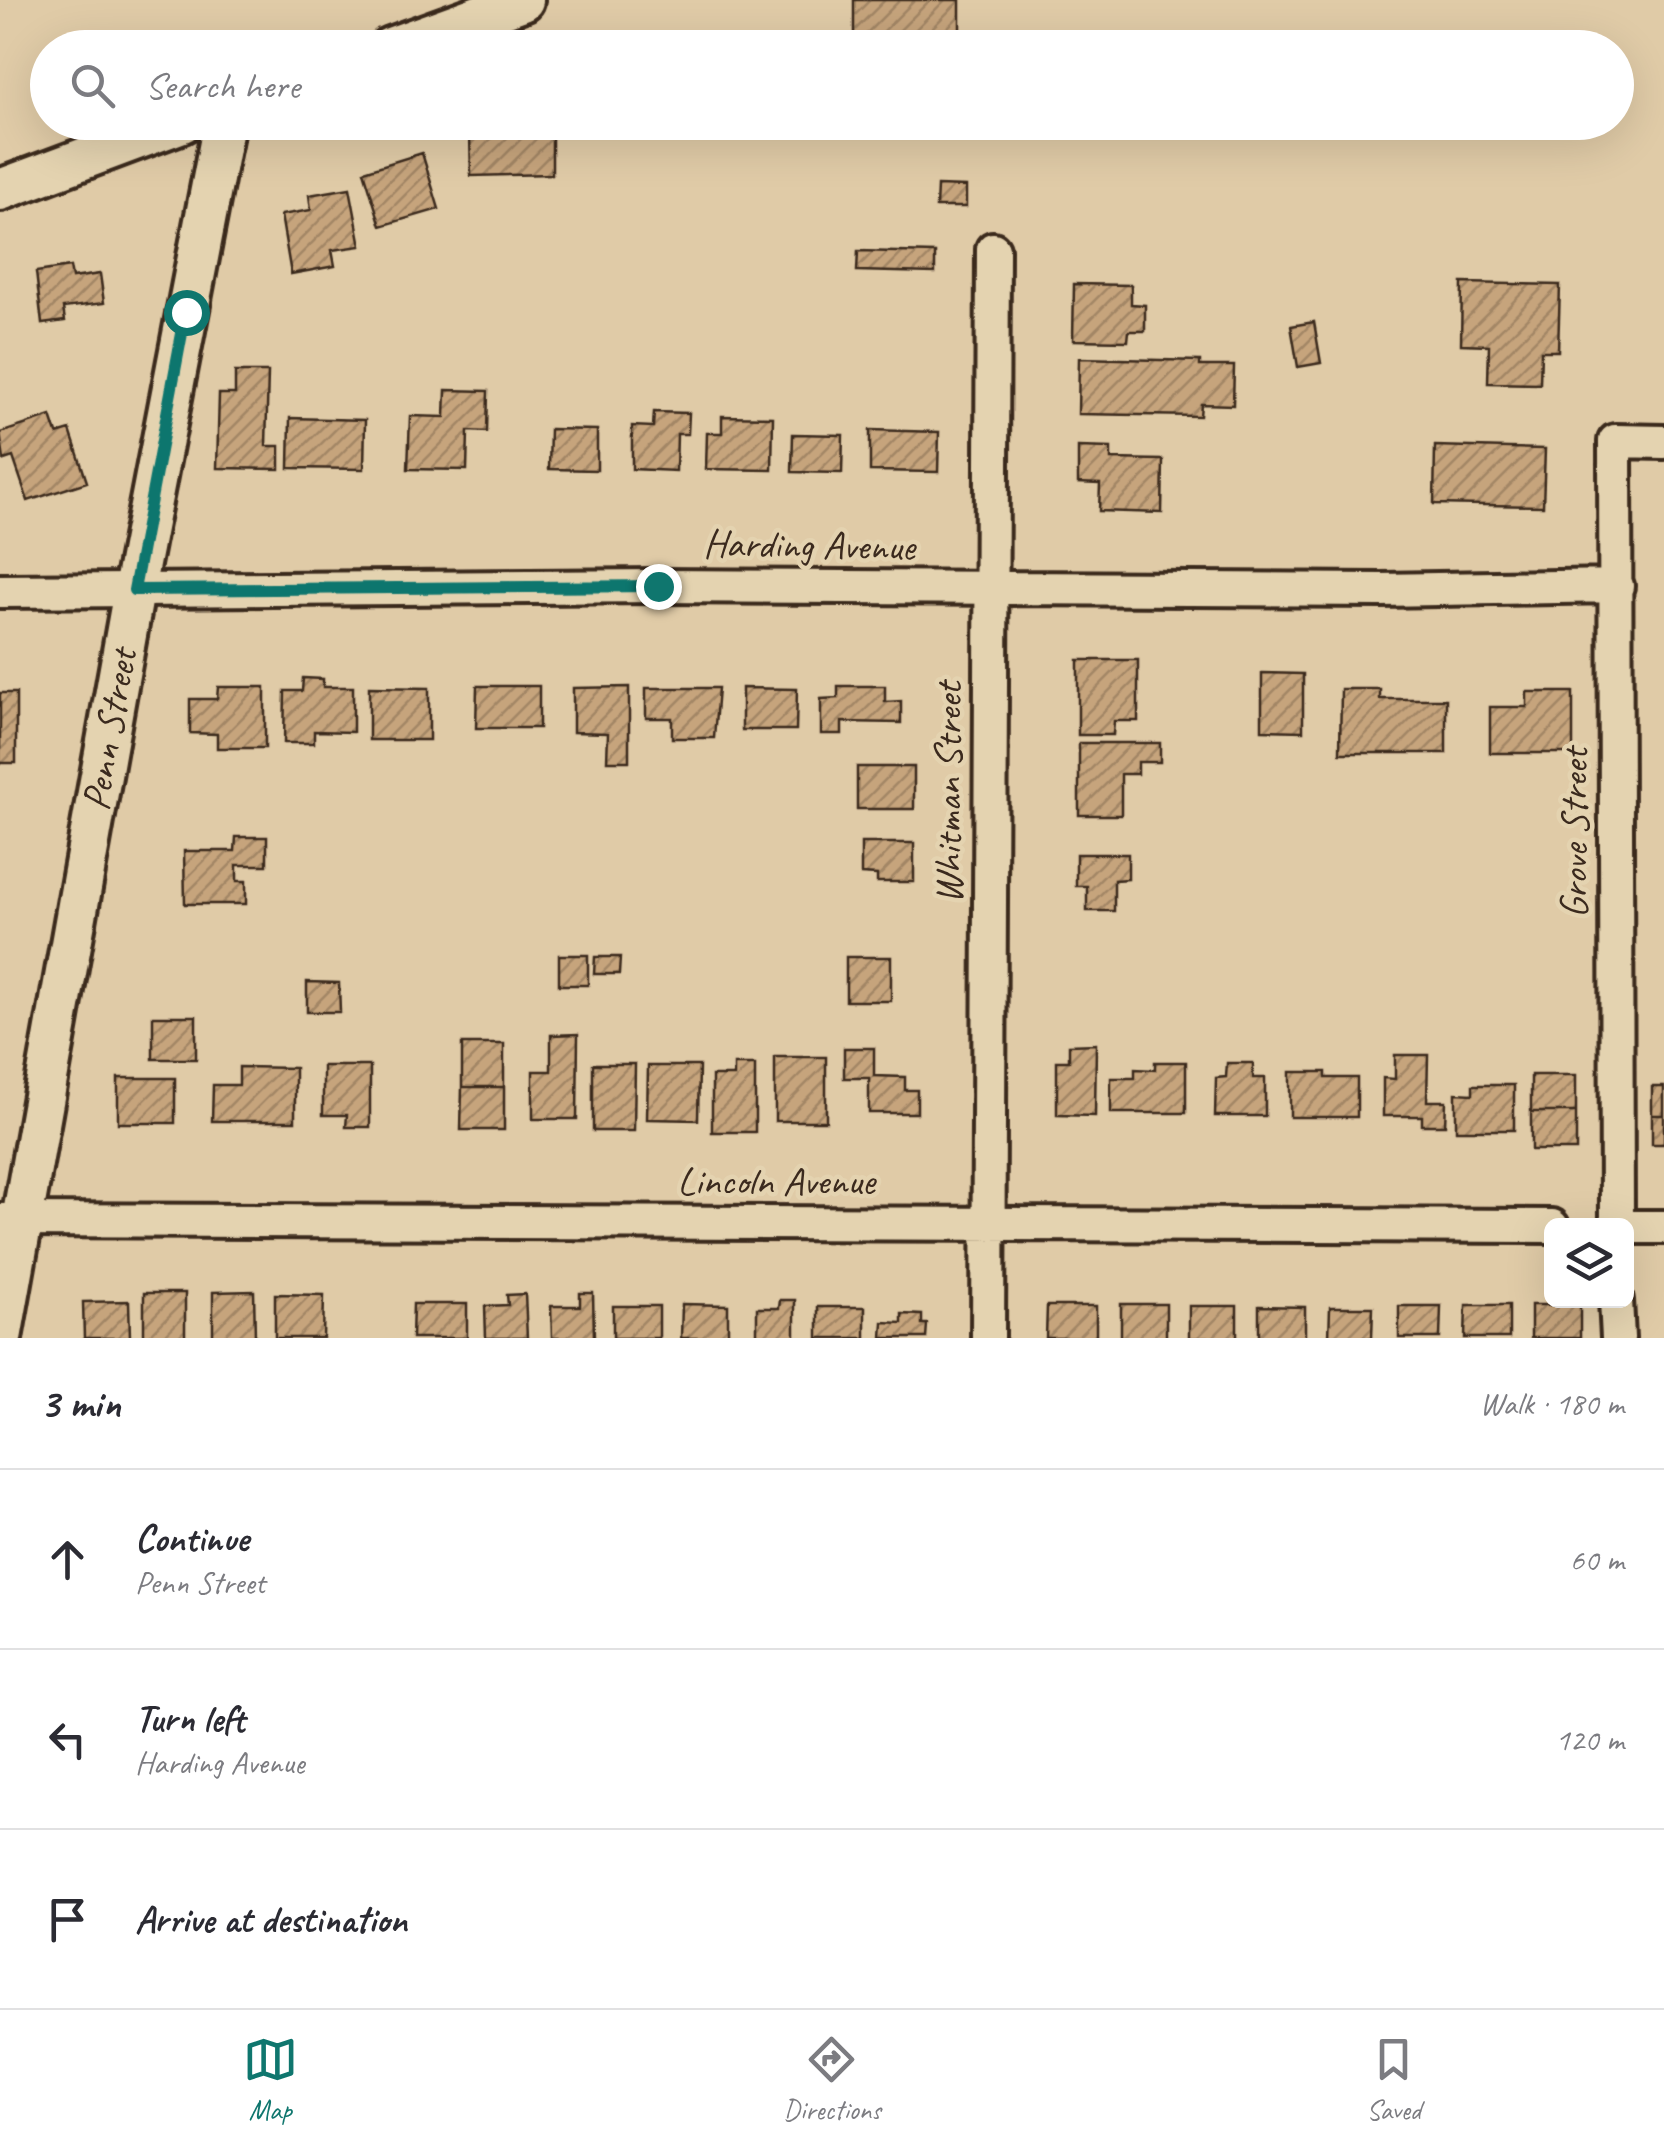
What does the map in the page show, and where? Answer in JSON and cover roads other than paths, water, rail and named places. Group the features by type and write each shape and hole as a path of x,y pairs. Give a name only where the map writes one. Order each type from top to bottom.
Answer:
{"street":[{"path":"440,30 522,0"},
{"path":"0,190 134,140"},
{"name":"Penn Street","path":"0,1338 11,1220 221,140"},
{"name":"Whitman Street","path":"988,1338 993,249"},
{"name":"Grove Street","path":"1617,1218 1615,442 1664,442"},
{"name":"Harding Avenue","path":"0,591 639,586 992,590 1617,586"},
{"name":"Lincoln Avenue","path":"11,1220 1544,1226"},
{"path":"1634,1226 1664,1227"},
{"path":"1616,1308 1618,1338"}]}
